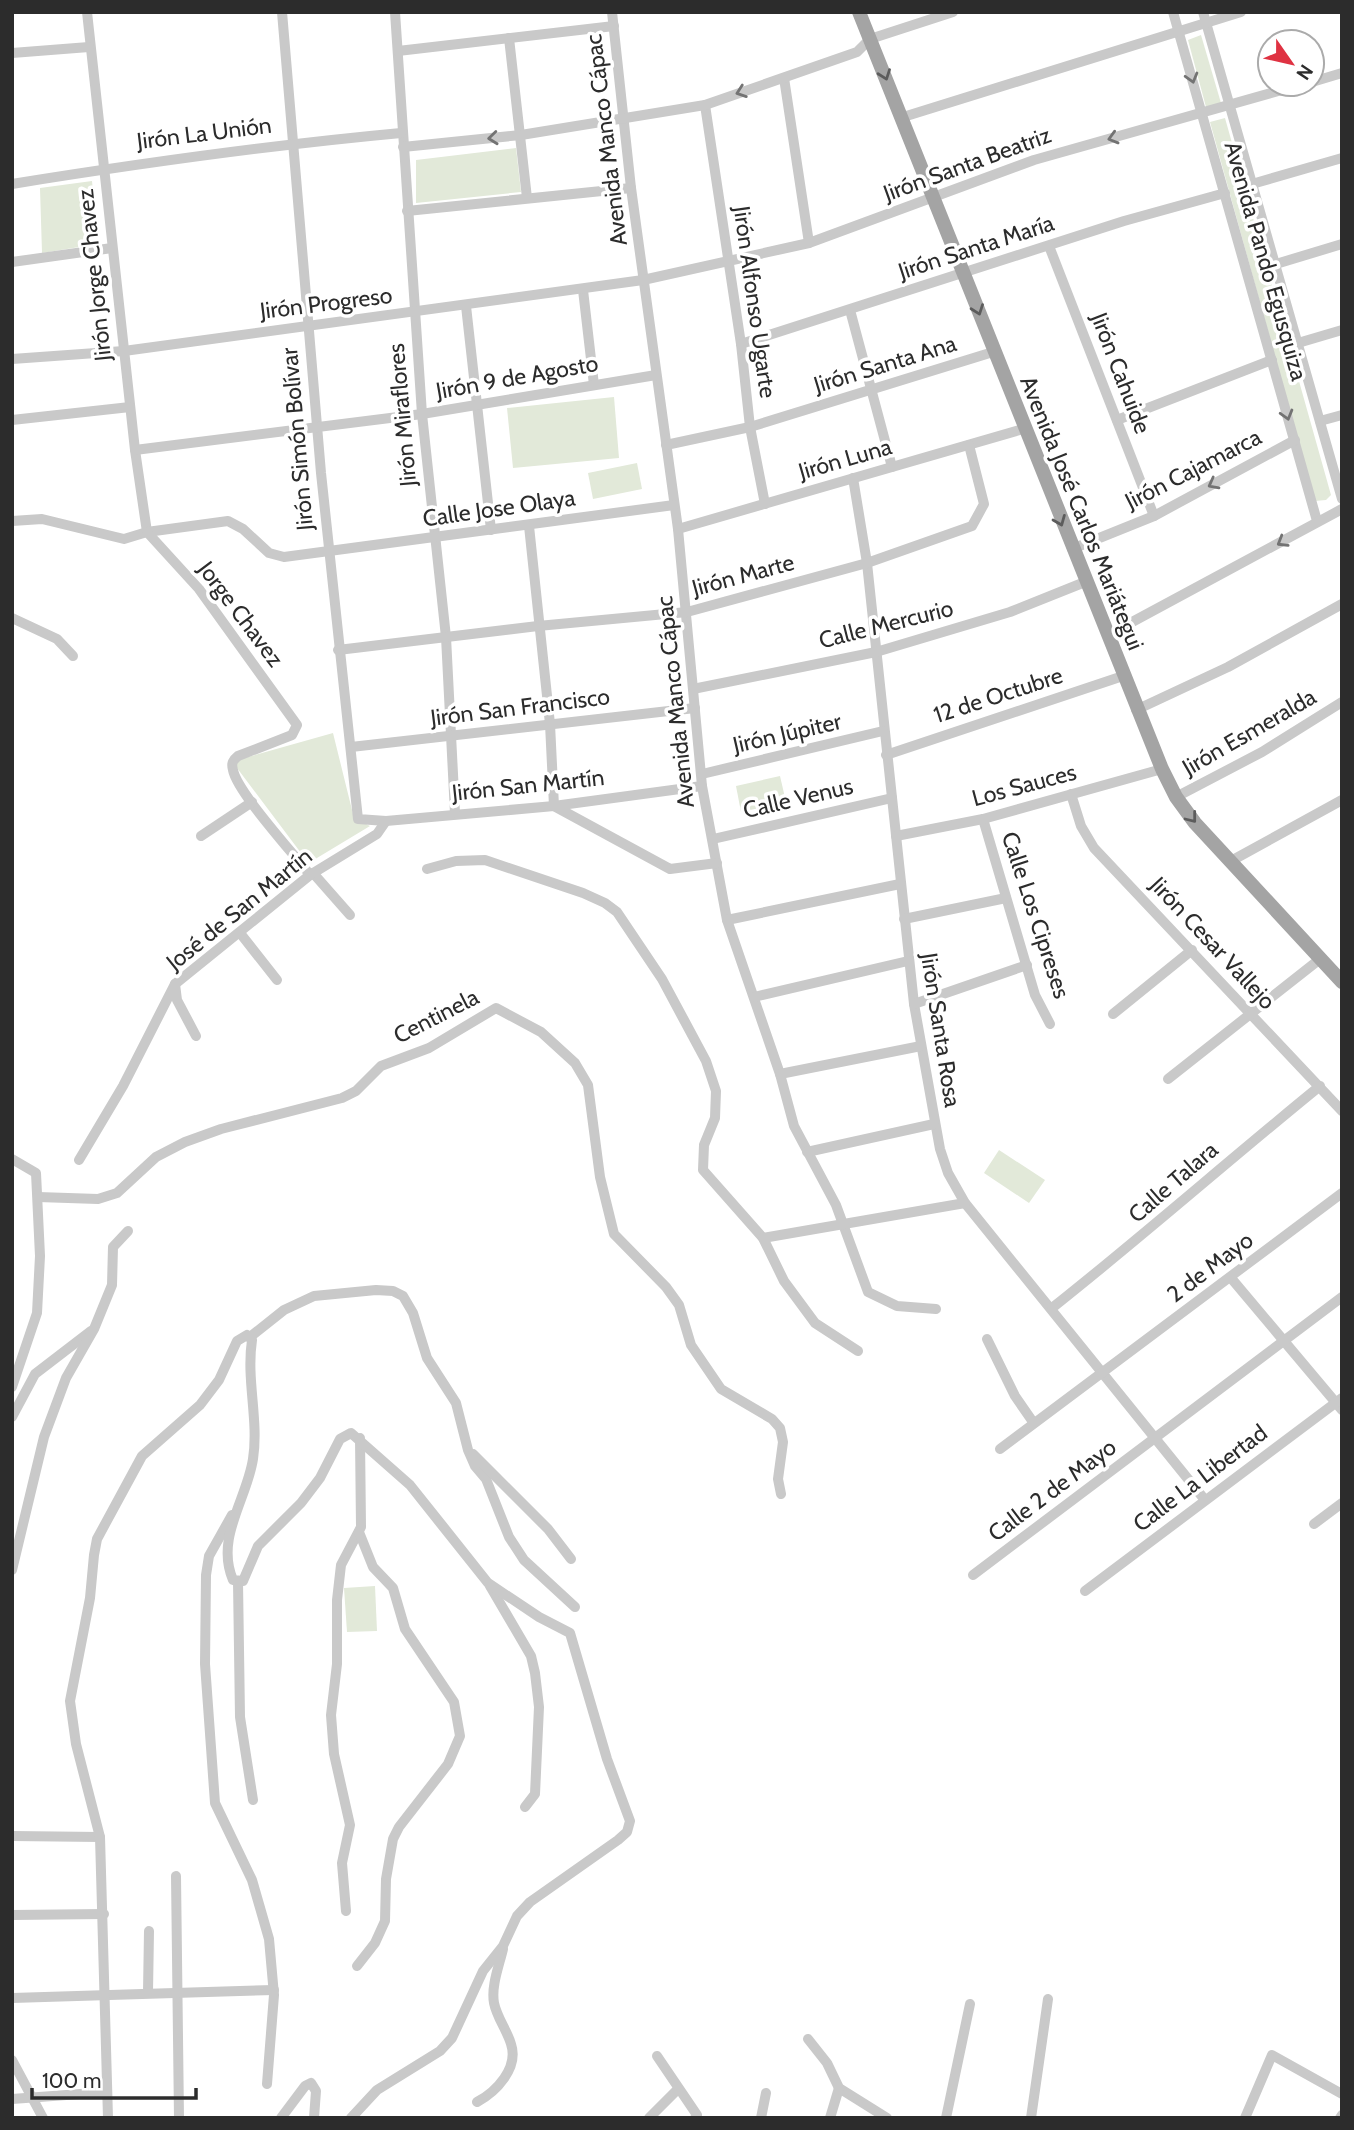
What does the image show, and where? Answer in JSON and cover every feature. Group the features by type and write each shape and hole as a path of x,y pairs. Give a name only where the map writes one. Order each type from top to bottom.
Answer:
{"main road":[{"name":"Avenida José Carlos Mariátegui","path":"859,12 965,273 1023,429 1161,769 1176,797 1195,823 1342,982"}],"street":[{"name":"Jirón Jorge Chavez","path":"87,12 130,407 147,532"},
{"name":"Jirón Simón Bolívar","path":"282,12 338,650 358,820"},
{"name":"Jirón Miraflores","path":"395,12 422,414 446,637 455,813"},
{"name":"Avenida Manco Cápac","path":"612,12 631,188 678,529 702,780 727,920 780,1074 794,1126 836,1205 868,1292 897,1306 936,1310"},
{"path":"402,147 521,135 705,105 857,52 870,39 953,12"},
{"name":"Avenida Pando Egusquiza","path":"1174,12 1317,521"},
{"path":"900,118 1178,30 1205,18 1241,12"},
{"name":"Avenida Pando Egusquiza","path":"1205,18 1342,499"},
{"path":"398,51 614,26"},
{"path":"509,38 527,198"},
{"path":"12,54 89,47"},
{"path":"785,78 809,243"},
{"name":"Jirón Santa Beatriz","path":"643,280 809,243 1034,160 1256,97"},
{"name":"Jirón Alfonso Ugarte","path":"705,105 741,344 750,427 765,504"},
{"name":"Jirón La Unión","path":"12,184 104,167 401,132"},
{"path":"1252,184 1342,158"},
{"path":"407,211 631,188"},
{"name":"Jirón Santa María","path":"741,344 1225,193"},
{"path":"1276,264 1342,244"},
{"name":"Jirón Cahuide","path":"1049,246 1154,516"},
{"path":"12,262 112,248"},
{"name":"Jirón Progreso","path":"12,359 124,351 643,280"},
{"path":"583,290 593,386"},
{"path":"466,306 491,530"},
{"path":"850,310 892,467"},
{"path":"1298,343 1342,330"},
{"name":"Jirón Santa Ana","path":"666,445 750,427 993,352"},
{"path":"1117,420 1272,360"},
{"name":"Jirón 9 de Agosto","path":"135,450 422,414 656,375"},
{"path":"12,421 130,407"},
{"path":"1320,422 1342,415"},
{"name":"Jirón Luna","path":"678,529 1023,429"},
{"name":"Jirón Cajamarca","path":"1072,549 1154,516 1295,440"},
{"name":"Jirón Marte","path":"338,650 538,626 687,612 867,563 972,526 980,516 984,504 969,445"},
{"name":"Jirón Santa Rosa","path":"853,478 867,563 908,961 934,1124 948,1173 965,1203 1205,1500"},
{"name":"Calle Jose Olaya","path":"12,521 42,519 124,539 147,532 228,521 243,529 260,547 277,555 329,552 674,505"},
{"path":"1108,635 1342,509"},
{"path":"528,526 550,724 554,806 670,869 717,863"},
{"name":"Jorge Chavez","path":"147,532 199,589 297,725 292,735 238,756 233,761 233,774 252,802"},
{"name":"Calle Mercurio","path":"693,689 876,652 1010,612 1085,582"},
{"path":"1136,710 1228,667 1342,604"},
{"path":"12,618 57,639 73,656"},
{"name":"12 de Octubre","path":"886,755 1123,676"},
{"name":"Jirón Esmeralda","path":"1176,797 1262,752 1342,702"},
{"name":"Jirón San Francisco","path":"351,747 695,708"},
{"name":"Jirón Júpiter","path":"702,780 883,731"},
{"name":"Los Sauces","path":"896,836 983,819 1161,769"},
{"name":"Jirón San Martín","path":"358,820 386,821 554,806 702,780"},
{"name":"Jirón Cesar Vallejo","path":"1071,794 1082,826 1094,848 1342,1111"},
{"name":"Calle Venus","path":"713,839 892,798"},
{"path":"1231,861 1342,800"},
{"path":"201,836 252,802 350,915"},
{"name":"Calle Los Cipreses","path":"983,819 1035,995 1050,1024"},
{"name":"José de San Martín","path":"79,1160 122,1086 175,984 312,874 377,834 386,821"},
{"path":"427,869 456,861 485,859 583,893 605,902 617,912 662,979 706,1061 716,1091 715,1118 704,1145 703,1170 762,1238 784,1281 815,1323 858,1351"},
{"path":"727,920 900,884"},
{"path":"904,919 1006,898"},
{"path":"240,933 277,980"},
{"path":"1113,1014 1192,950"},
{"path":"1168,1079 1320,959"},
{"path":"754,997 908,961"},
{"path":"914,1004 1027,965"},
{"path":"175,984 177,1000 196,1036"},
{"name":"Centinela","path":"38,1197 98,1199 117,1193 156,1157 185,1142 221,1129 342,1098 356,1091 381,1066 429,1048 496,1008 541,1032 575,1063 590,1094 600,1177 614,1234 666,1287 679,1305 691,1345 721,1390 772,1419 780,1429 783,1442 778,1479 781,1494"},
{"path":"780,1074 921,1046"},
{"name":"Calle Talara","path":"1052,1308 1156,1226 1237,1154 1320,1086"},
{"path":"807,1152 934,1124"},
{"path":"12,1159 36,1173 40,1284 37,1312 12,1387"},
{"name":"2 de Mayo","path":"1000,1449 1342,1193"},
{"path":"762,1238 965,1203"},
{"path":"12,1570 44,1437 66,1378 94,1329 112,1285 113,1247 128,1231"},
{"path":"1231,1278 1340,1404"},
{"path":"108,2118 107,1993 100,1837 76,1744 70,1701 90,1598 97,1539 142,1456 200,1405 219,1380 237,1340 242,1336 250,1337 284,1310 314,1296 349,1291 393,1291 408,1304 427,1358 456,1402 468,1450 475,1466 486,1479 509,1537 524,1560 576,1607"},
{"path":"1156,1439 1342,1297"},
{"path":"12,1417 35,1374 94,1329"},
{"path":"250,1337 254,1457 249,1478 234,1513 209,1556 204,1595 215,1803 252,1880 270,1939 274,1990 267,2084"},
{"path":"987,1339 1010,1386 1033,1422"},
{"name":"Calle La Libertad","path":"1085,1591 1205,1500 1340,1404"},
{"path":"238,1582 248,1574 258,1546 301,1503 320,1478 340,1439 351,1433 360,1438 410,1485 488,1583 531,1656 539,1707 535,1794 525,1807"},
{"path":"346,1911 342,1863 350,1825 334,1754 331,1715 336,1681 337,1600 341,1565 359,1532 362,1497 360,1438"},
{"name":"Calle 2 de Mayo","path":"973,1576 1156,1439"},
{"path":"468,1450 548,1529 571,1559"},
{"path":"1314,1524 1342,1503"},
{"path":"234,1513 228,1569 233,1580 238,1582"},
{"path":"356,1966 375,1943 385,1921 386,1879 393,1839 399,1827 448,1764 460,1736 454,1702 405,1629 393,1588 373,1567 359,1532"},
{"path":"238,1582 240,1717 253,1800"},
{"path":"477,2102 496,2089 512,2062 512,2045 494,2003 493,1988 503,1946 517,1916 530,1902 618,1840 627,1832 630,1821 607,1759 570,1633 538,1617 488,1583"},
{"path":"12,1836 100,1837"},
{"path":"176,1876 179,2118"},
{"path":"12,1915 104,1914"},
{"path":"148,1992 149,1931"},
{"path":"351,2118 377,2090 440,2051 452,2038 484,1971 503,1946"},
{"path":"12,1998 274,1990"},
{"path":"1031,2118 1048,1999"},
{"path":"946,2118 970,2004"},
{"path":"808,2039 827,2063 839,2088 887,2118"},
{"path":"1245,2118 1272,2055 1342,2094"},
{"path":"657,2056 696,2116"},
{"path":"12,2060 28,2095 43,2118"},
{"path":"281,2118 305,2086 311,2083 316,2091 314,2118"},
{"path":"830,2118 839,2088"},
{"path":"649,2118 678,2089"},
{"path":"12,2099 28,2095 107,2092"},
{"path":"761,2118 766,2093"}],"green space":[{"path":"1201,35 1221,103 1206,107 1188,40"},
{"path":"1225,118 1331,495 1326,500 1315,501 1210,122"},
{"path":"516,148 521,192 416,203 416,160"},
{"path":"92,181 98,244 42,253 40,188"},
{"path":"614,397 619,458 513,468 507,408"},
{"path":"637,463 642,489 593,499 588,473"},
{"path":"333,733 354,818 370,826 312,861 307,861 234,764 237,760"},
{"path":"780,776 786,802 741,812 736,786"},
{"path":"999,1150 1045,1180 1029,1203 984,1173"},
{"path":"375,1586 377,1631 347,1632 344,1588"}]}
